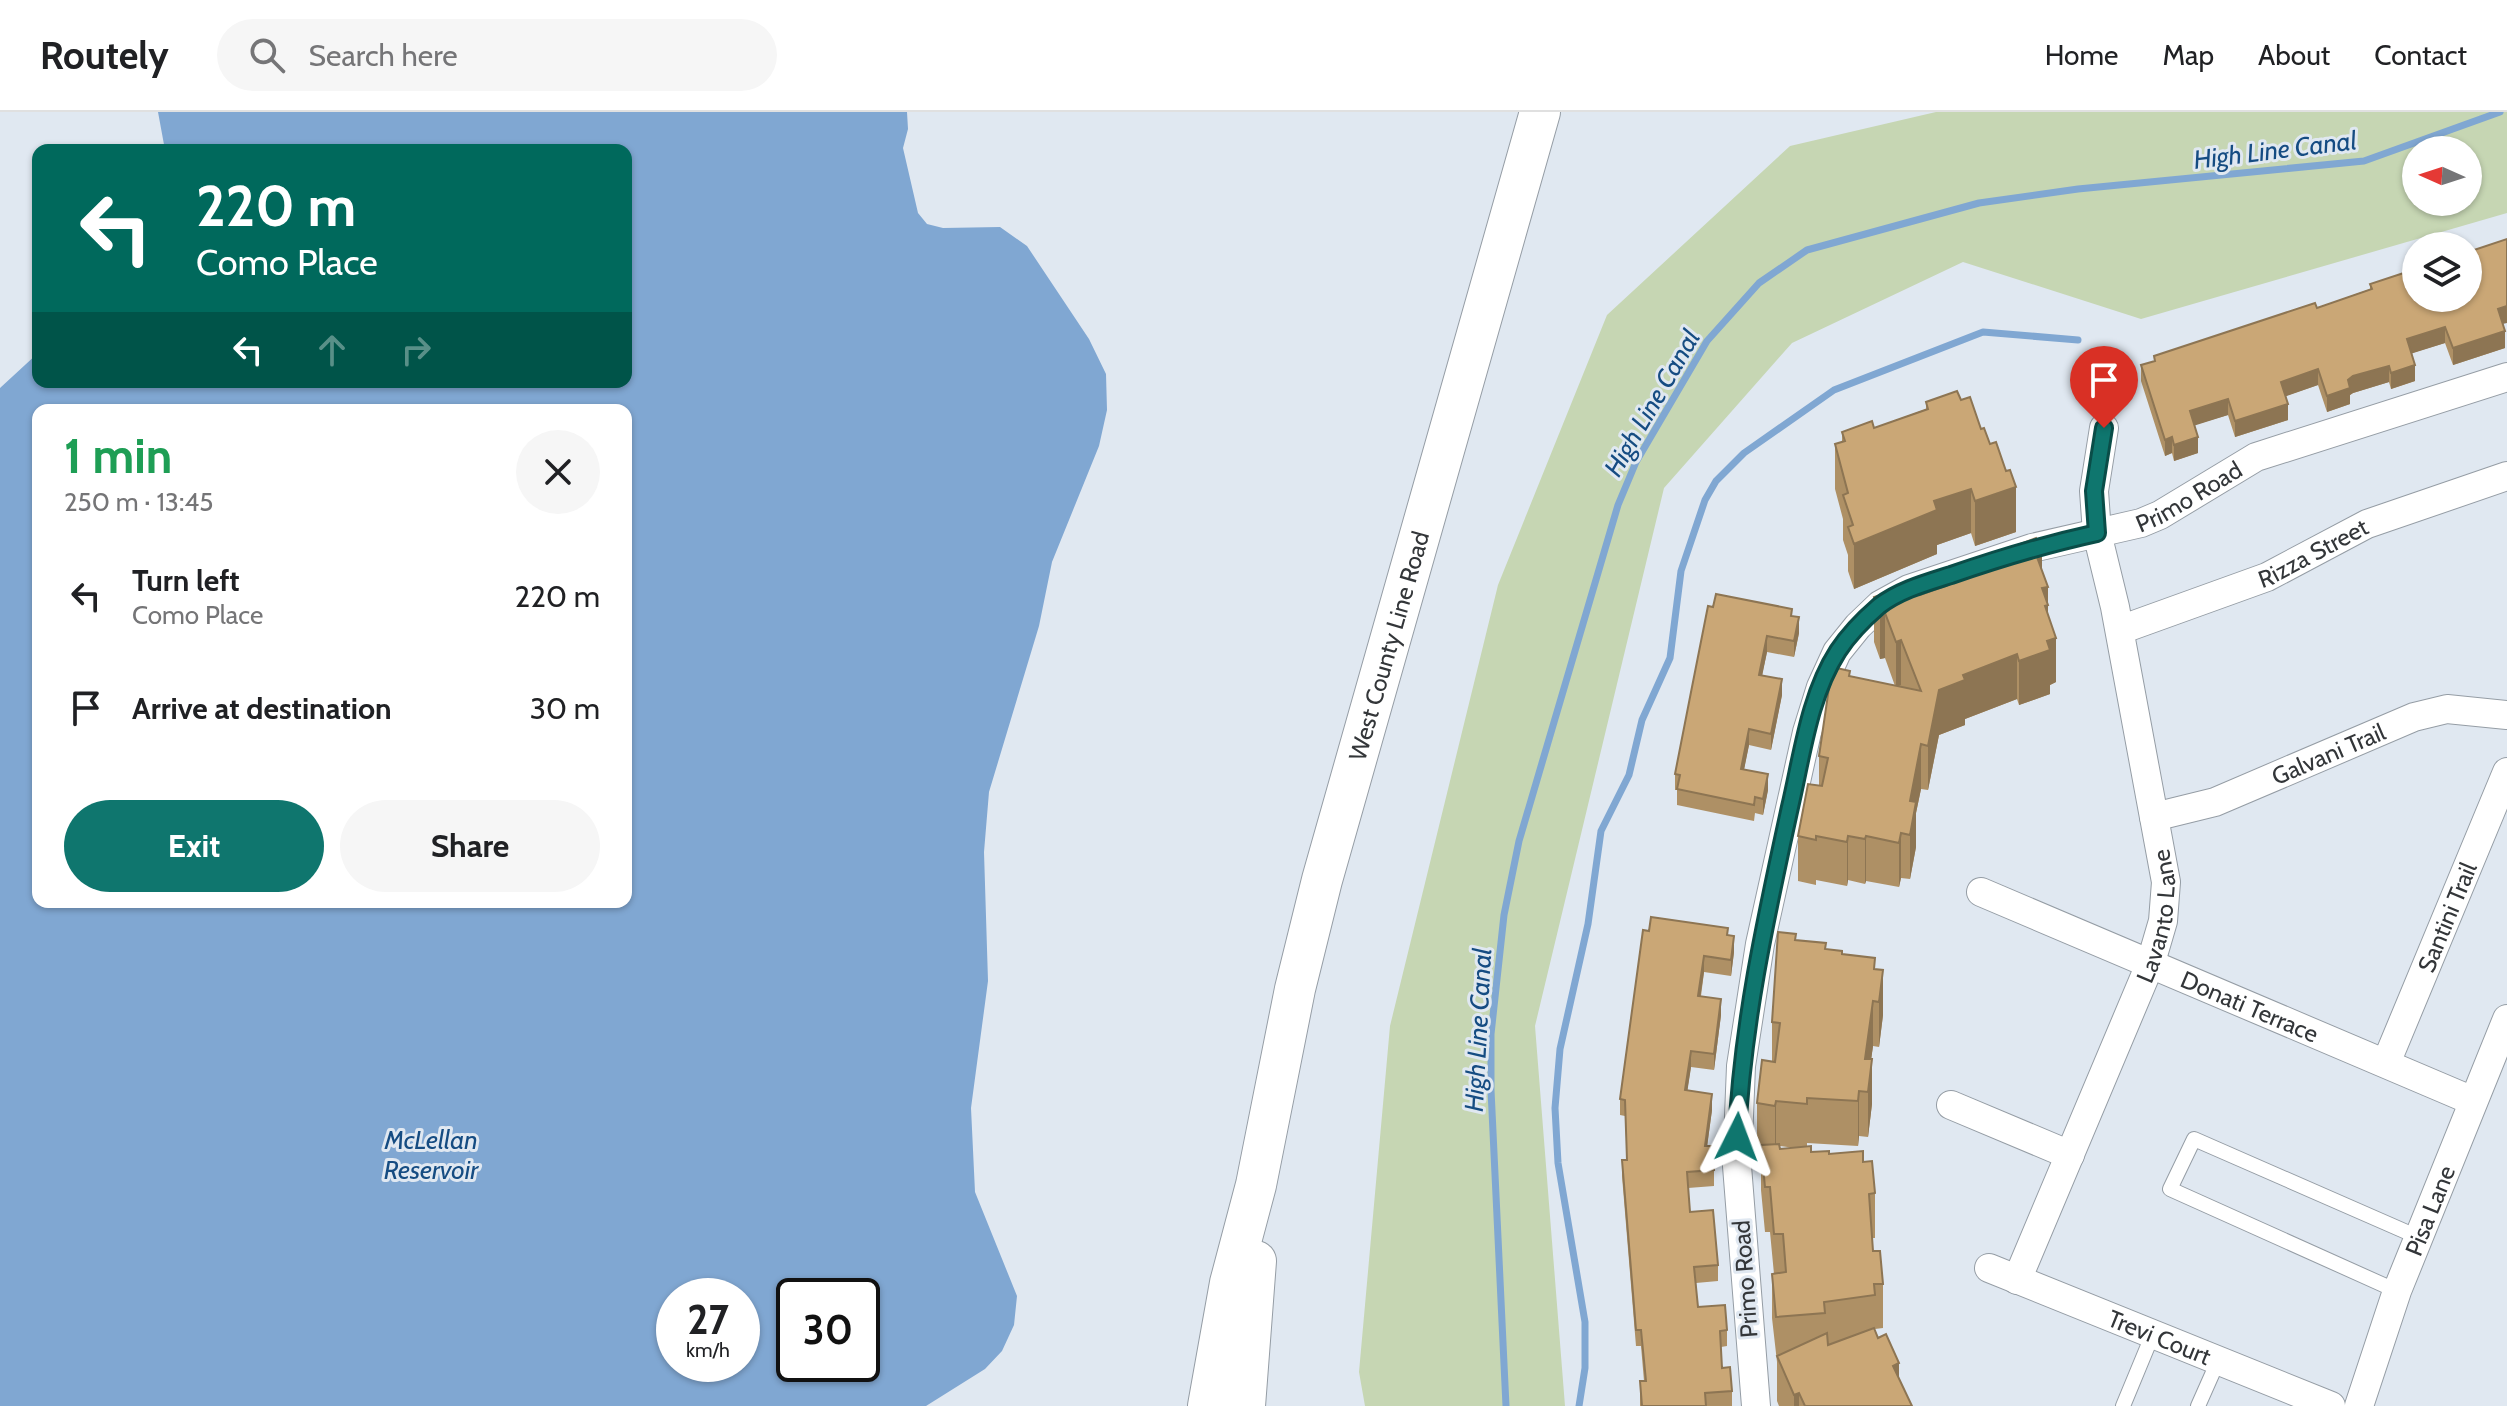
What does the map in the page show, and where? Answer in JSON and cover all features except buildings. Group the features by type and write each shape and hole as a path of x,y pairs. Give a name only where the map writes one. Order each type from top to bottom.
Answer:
{"main road":[{"name":"West County Line Road","path":"1208,1406 1230,1283 1256,1185 1295,989 1322,880 1540,112"},
{"name":"West County Line Road","path":"1245,1406 1256,1285 1256,1185"}],"street":[{"name":"Primo Road","path":"1756,1406 1737,1166 1740,1079 1760,944 1807,732 1821,687 1837,652 1858,626 1895,596 2032,548 2160,515 2256,457 2507,377"},
{"name":"Lavanto Lane","path":"2017,1280 2151,962 2163,921 2166,882 2120,630 2097,533 2094,491 2104,428"},
{"name":"Rizza Street","path":"2120,630 2267,577 2367,524 2507,476"},
{"name":"Galvani Trail","path":"2154,817 2215,802 2414,717 2447,709 2507,715"},
{"name":"Santini Trail","path":"2386,1063 2507,772"},
{"name":"Donati Terrace","path":"1981,892 2473,1101"},
{"name":"Pisa Lane","path":"2359,1406 2397,1291 2507,1019"},
{"path":"1951,1105 2070,1155"},
{"name":"Trevi Court","path":"1989,1268 2331,1406"}],"lane":[{"path":"2397,1291 2170,1189 2194,1139 2418,1237"},
{"path":"2123,1406 2152,1336"},
{"path":"2198,1406 2218,1361"}],"green space":[{"path":"1936,112 2507,112 2507,213 2441,232 2402,232 2402,243 2141,319 1963,262 1792,343 1664,488 1535,1026 1565,1406 1365,1406 1359,1372 1390,1026 1498,585 1607,315 1790,146"}],"water":[{"name":"McLellan Reservoir","path":"158,112 907,112 908,129 903,148 918,213 927,224 943,228 1000,227 1027,246 1089,339 1106,374 1107,410 1099,446 1052,562 1039,626 989,792 984,852 988,981 971,1108 975,1192 1017,1296 1014,1325 1002,1351 985,1369 926,1406 0,1406 0,388 32,359 32,388 632,388 632,144 164,144"}],"waterway":[{"name":"High Line Canal","path":"1506,1406 1491,1090 1491,1034 1504,915 1519,841 1618,505 1636,462 1707,341 1759,283 1807,250 1979,203 2078,189 2364,161 2500,112"},
{"path":"1579,1406 1585,1368 1585,1322 1558,1163 1555,1108 1560,1049 1588,924 1601,831 1629,775 1642,720 1670,658 1681,571 1705,500 1716,481 1744,453 1834,390 1983,332 2078,340"}],"route":[{"path":"1737,1137 1741,1066 1760,944 1807,732 1821,687 1837,652 1880,605 1909,589 2032,548 2097,533 2094,491 2104,428"}]}
